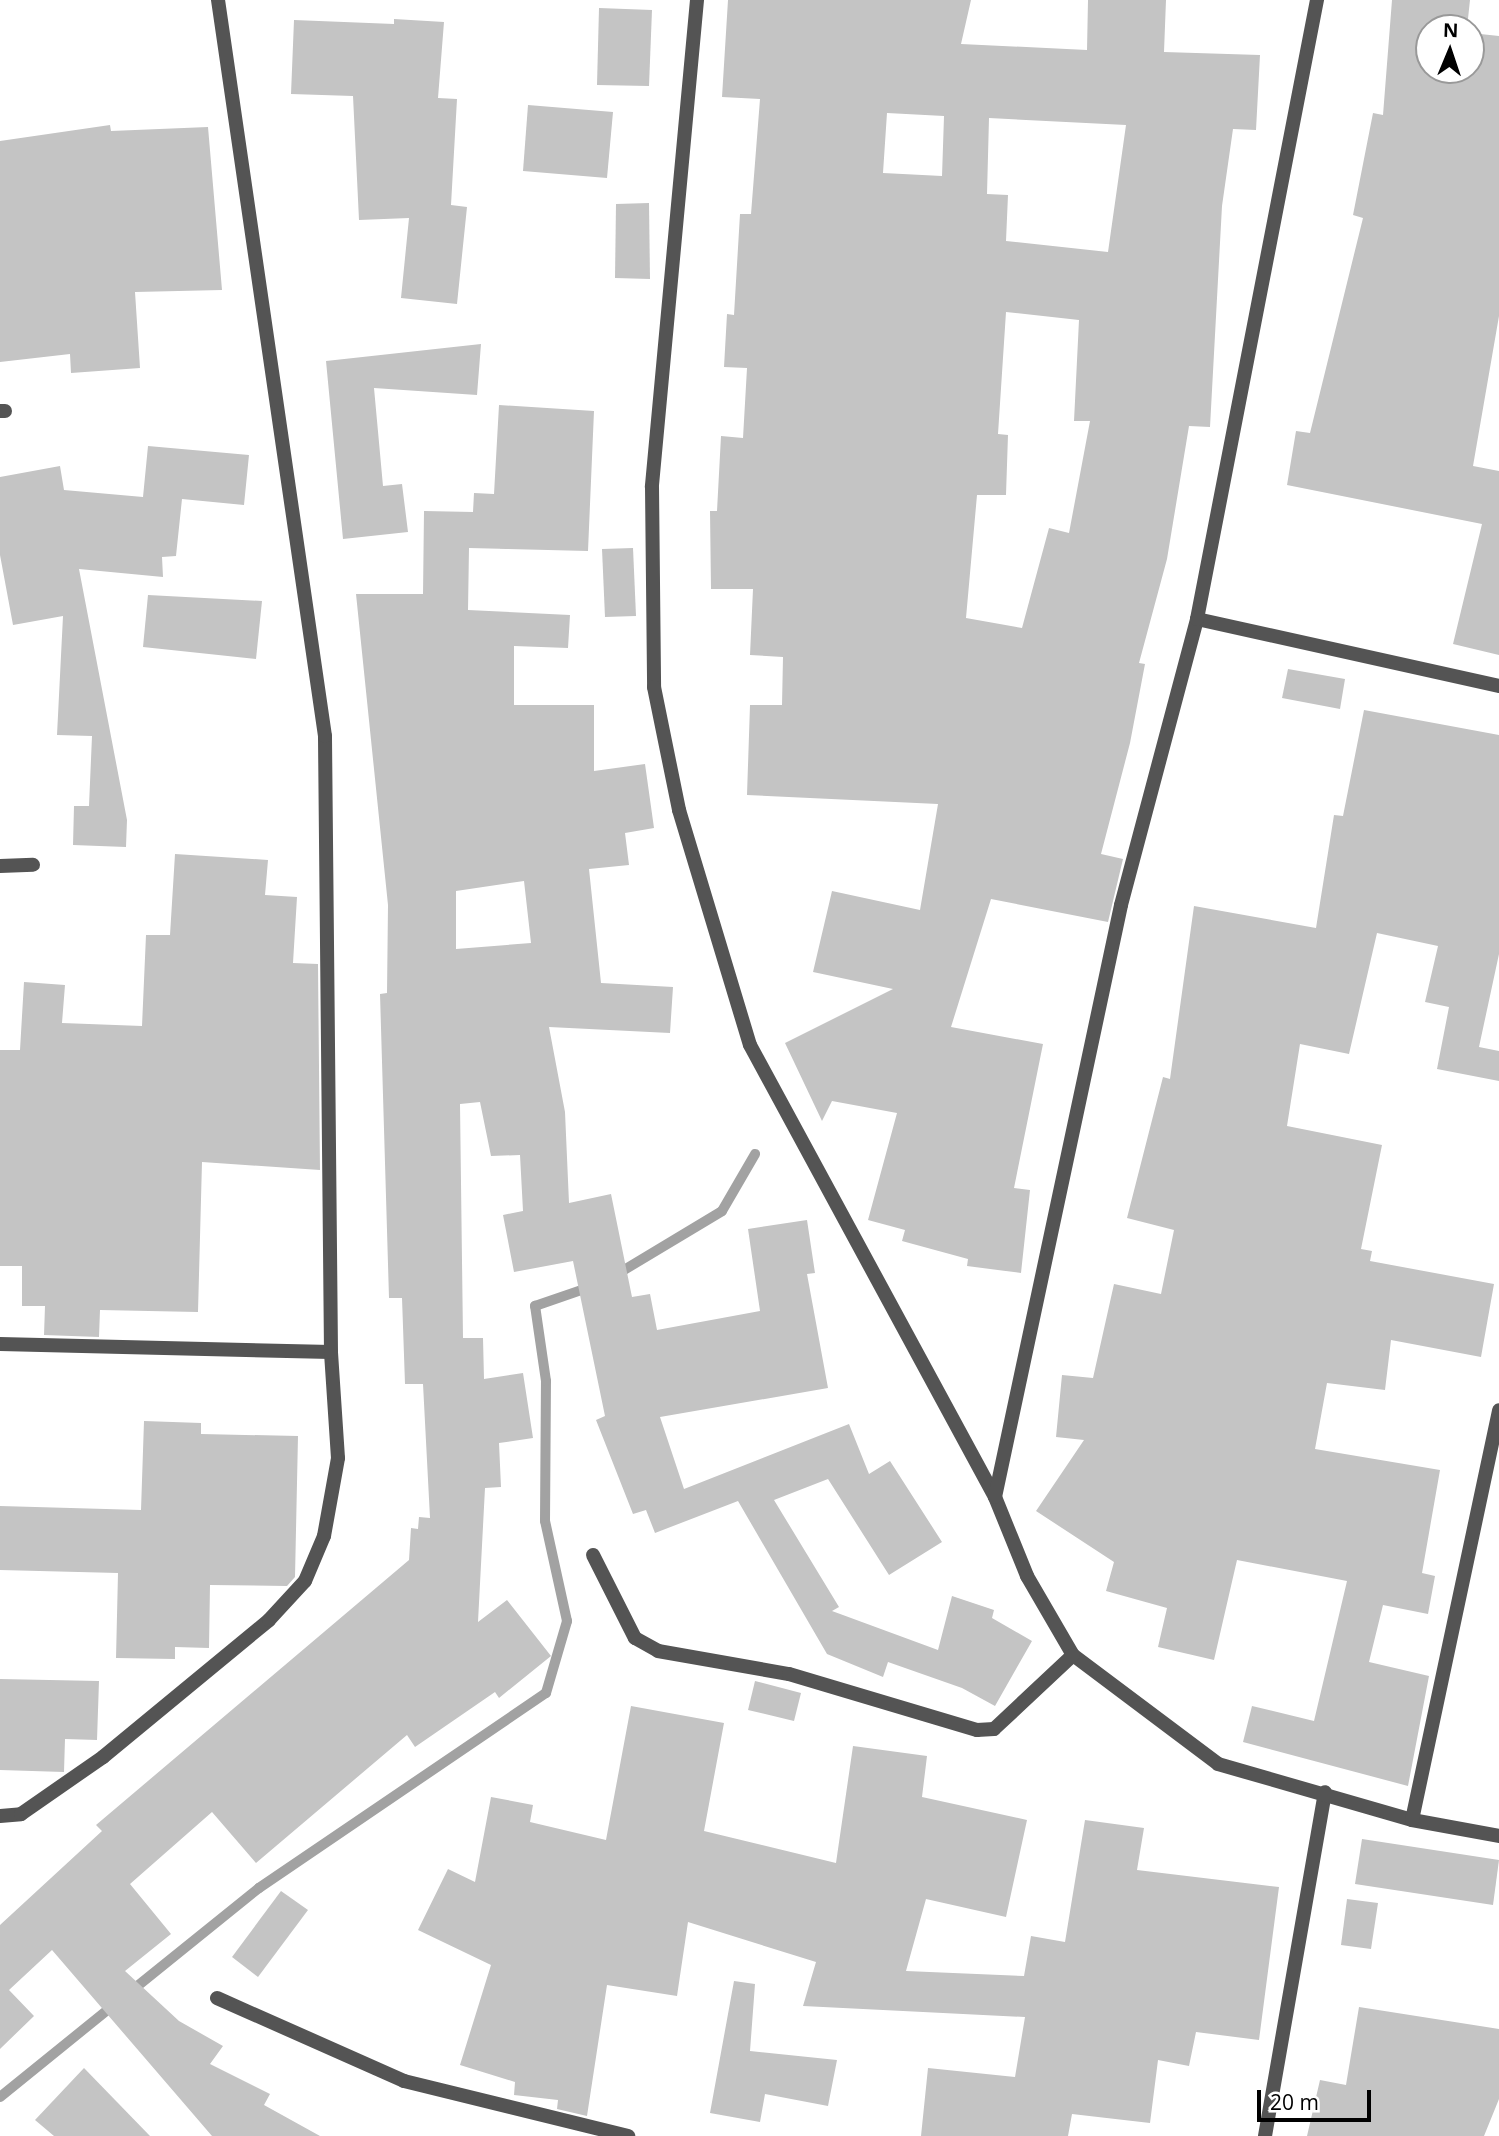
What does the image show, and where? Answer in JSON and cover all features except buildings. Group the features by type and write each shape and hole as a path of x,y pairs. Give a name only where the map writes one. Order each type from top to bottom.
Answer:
{"street":[{"path":"0,1816 21,1814 103,1757 269,1620 305,1581 324,1536 338,1458 331,1352 325,736 218,0"},
{"path":"697,0 652,487 654,687 679,810 750,1045 995,1497 1027,1576 1073,1655 1218,1764 1325,1792 1412,1820 1499,1836"},
{"path":"995,1497 1121,905 1197,619 1317,0"},
{"path":"1197,619 1499,686"},
{"path":"0,866 33,865"},
{"path":"0,1344 331,1352"},
{"path":"1412,1820 1499,1410"},
{"path":"593,1555 635,1638 658,1651 789,1674 977,1730 994,1729 1073,1655"},
{"path":"1265,2136 1325,1792"},
{"path":"216,1998 404,2081 628,2136"}],"waterway":[{"path":"614,1276 722,1211 755,1154"},
{"path":"130,1992 259,1888 546,1693 567,1621 545,1521 546,1381 535,1306 593,1286"},
{"path":"0,2097 115,2004"}]}
